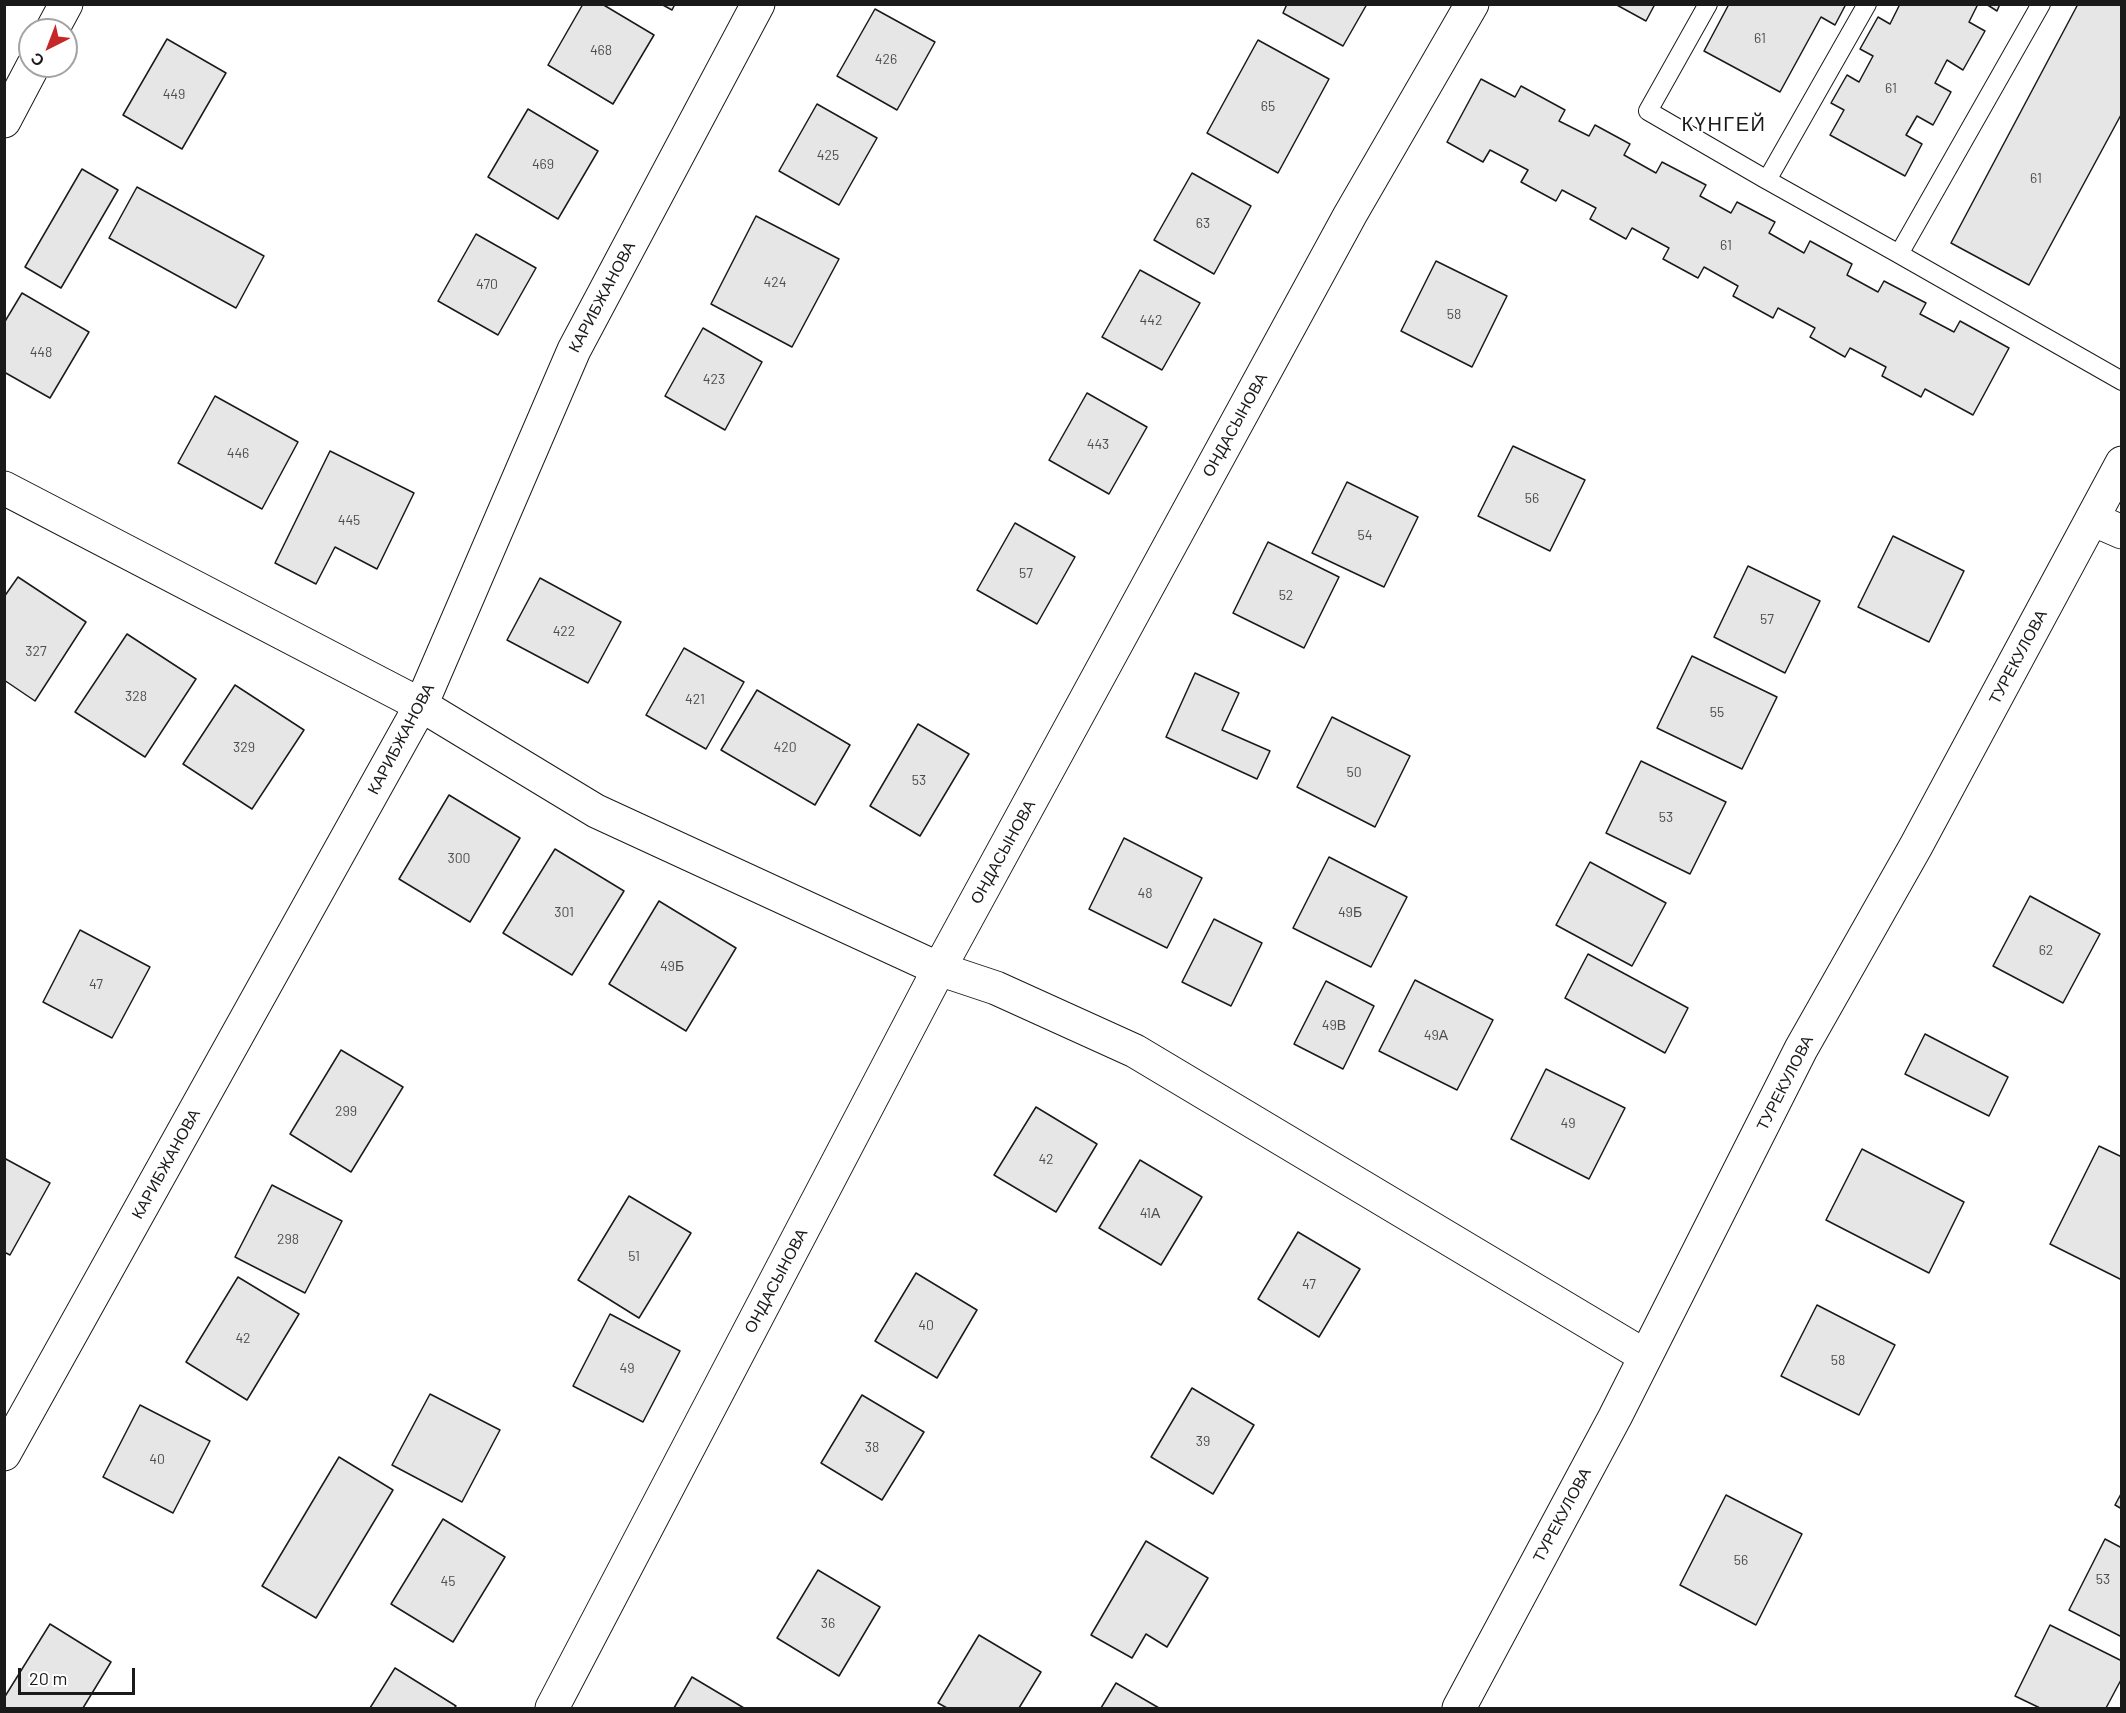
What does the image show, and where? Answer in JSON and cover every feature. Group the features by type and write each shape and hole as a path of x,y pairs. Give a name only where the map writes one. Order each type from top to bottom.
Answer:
{"street":[{"path":"58,18 66,4"},
{"name":"КАРИБЖАНОВА","path":"4,1454 421,705 574,350 758,4"},
{"name":"ОНДАСЫНОВА","path":"552,1708 939,969 1350,215 1472,4"},
{"path":"4,121 27,78"},
{"name":"ТУРЕКУЛОВА","path":"1459,1708 1615,1417 1801,1049 1916,846 2121,463"},
{"path":"4,488 421,705 596,811 939,969 996,988 1135,1051 1644,1356"},
{"path":"2092,519 2121,532"}],"lane":[{"path":"1708,4 1648,111 2121,381"},
{"path":"1767,180 1867,4"},
{"path":"1899,254 2041,4"}],"building":[{"path":"583,4 602,4 654,35 613,104 548,65"},
{"path":"661,4 675,4 672,10"},
{"path":"1287,4 1367,4 1343,46 1283,13"},
{"path":"1615,4 1655,4 1646,21"},
{"path":"1729,4 1846,4 1835,25 1821,17 1780,92 1704,51"},
{"path":"1900,4 1978,4 1969,22 1985,31 1963,70 1947,60 1935,83 1951,92 1933,125 1917,116 1906,135 1922,144 1905,176 1830,135 1844,110 1831,103 1847,75 1859,82 1873,56 1860,49 1878,17 1890,24"},
{"path":"1986,4 2000,4 1997,11"},
{"path":"2078,4 2122,4 2122,113 2029,285 1951,243"},
{"path":"875,9 935,42 897,110 837,76"},
{"path":"167,39 226,73 182,149 123,115"},
{"path":"1258,40 1329,79 1278,173 1207,133"},
{"path":"1481,79 1515,97 1521,86 1565,110 1559,121 1589,136 1595,125 1630,144 1624,155 1656,173 1662,162 1706,185 1700,196 1731,213 1737,202 1775,222 1769,233 1804,253 1810,241 1852,264 1847,275 1878,292 1884,281 1926,303 1920,314 1954,332 1960,321 2009,348 1973,415 1925,389 1921,397 1882,376 1886,367 1850,348 1845,357 1810,337 1815,328 1778,308 1773,318 1733,296 1738,286 1704,267 1698,278 1663,259 1669,248 1632,228 1626,239 1590,219 1596,208 1562,190 1556,201 1521,182 1528,170 1490,150 1483,162 1447,142"},
{"path":"817,104 877,138 839,205 779,171"},
{"path":"528,109 598,151 558,219 488,177"},
{"path":"82,169 118,190 61,288 25,267"},
{"path":"1192,173 1251,206 1214,274 1154,240"},
{"path":"137,187 264,256 236,308 109,238"},
{"path":"756,216 839,259 792,347 711,304"},
{"path":"476,234 536,268 498,335 438,301"},
{"path":"1436,261 1507,296 1472,367 1401,331"},
{"path":"1140,270 1200,303 1162,370 1102,337"},
{"path":"22,293 89,332 50,398 4,372 4,323"},
{"path":"703,328 762,362 725,430 665,396"},
{"path":"1087,393 1147,427 1109,494 1049,460"},
{"path":"215,396 298,442 262,509 178,463"},
{"path":"1513,446 1585,480 1550,551 1478,516"},
{"path":"330,451 414,493 377,569 335,547 316,584 275,563"},
{"path":"1347,482 1418,517 1384,587 1312,553"},
{"path":"1015,523 1075,557 1037,624 977,590"},
{"path":"1893,536 1964,571 1929,642 1858,607"},
{"path":"1268,542 1339,577 1304,648 1233,613"},
{"path":"1748,566 1820,601 1785,673 1714,637"},
{"path":"18,577 86,622 35,701 4,680 4,597"},
{"path":"540,578 621,622 588,683 507,640"},
{"path":"127,634 196,679 145,757 75,712"},
{"path":"684,648 744,682 706,749 646,715"},
{"path":"1692,656 1777,697 1742,769 1657,728"},
{"path":"1195,673 1239,693 1222,730 1270,751 1257,779 1166,737"},
{"path":"235,685 304,730 252,809 183,764"},
{"path":"757,690 850,745 815,805 721,750"},
{"path":"1332,717 1410,756 1375,827 1297,787"},
{"path":"918,724 969,754 920,836 870,806"},
{"path":"1641,761 1726,802 1690,874 1606,833"},
{"path":"449,795 520,838 470,922 399,879"},
{"path":"1124,838 1202,878 1167,948 1089,909"},
{"path":"555,849 624,891 572,975 503,933"},
{"path":"1329,857 1407,897 1371,967 1293,928"},
{"path":"1590,862 1666,903 1632,966 1556,925"},
{"path":"2030,896 2100,934 2063,1003 1993,966"},
{"path":"659,901 736,948 686,1031 609,984"},
{"path":"1214,919 1262,943 1231,1006 1182,982"},
{"path":"80,930 150,967 112,1038 43,1002"},
{"path":"1588,954 1688,1008 1665,1053 1565,998"},
{"path":"1415,980 1493,1020 1457,1090 1379,1051"},
{"path":"1326,981 1374,1006 1343,1069 1294,1044"},
{"path":"1925,1034 2008,1077 1989,1116 1905,1074"},
{"path":"341,1050 403,1087 351,1172 290,1134"},
{"path":"1546,1069 1625,1108 1589,1179 1511,1139"},
{"path":"1036,1107 1097,1144 1056,1212 994,1175"},
{"path":"2099,1146 2122,1157 2122,1280 2050,1244"},
{"path":"1862,1149 1964,1202 1929,1273 1826,1220"},
{"path":"4,1158 50,1183 10,1255 4,1252"},
{"path":"1140,1160 1202,1197 1161,1265 1099,1228"},
{"path":"272,1185 342,1221 305,1293 235,1257"},
{"path":"629,1196 691,1233 639,1318 578,1280"},
{"path":"1298,1232 1360,1269 1319,1337 1258,1299"},
{"path":"916,1273 977,1310 937,1378 875,1341"},
{"path":"238,1277 299,1314 247,1400 186,1362"},
{"path":"1817,1305 1895,1345 1859,1415 1781,1376"},
{"path":"610,1314 680,1351 643,1422 573,1386"},
{"path":"1192,1388 1254,1425 1213,1494 1151,1457"},
{"path":"430,1394 500,1430 462,1502 392,1465"},
{"path":"862,1395 924,1432 882,1500 821,1463"},
{"path":"140,1405 210,1441 173,1513 103,1477"},
{"path":"339,1457 393,1490 316,1618 262,1586"},
{"path":"2122,1492 2122,1509 2115,1505"},
{"path":"1726,1495 1802,1534 1756,1625 1680,1585"},
{"path":"443,1519 505,1557 453,1642 391,1604"},
{"path":"2105,1539 2122,1548 2122,1637 2069,1610"},
{"path":"1146,1541 1208,1578 1167,1647 1146,1634 1132,1658 1091,1635"},
{"path":"818,1570 880,1607 839,1676 777,1638"},
{"path":"50,1624 111,1662 83,1708 4,1708 4,1698"},
{"path":"2050,1625 2122,1661 2122,1678 2106,1708 2040,1708 2015,1696"},
{"path":"979,1635 1041,1672 1019,1708 947,1708 938,1703"},
{"path":"395,1668 456,1706 454,1708 370,1708"},
{"path":"692,1677 744,1708 674,1708"},
{"path":"1116,1683 1159,1708 1101,1708"}],"district":[{"name":"КҮНГЕЙ","path":"1724,124"}]}
